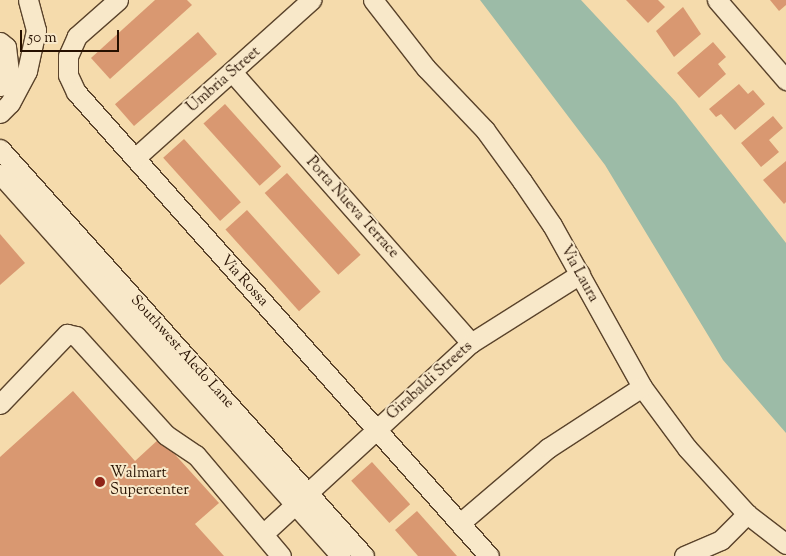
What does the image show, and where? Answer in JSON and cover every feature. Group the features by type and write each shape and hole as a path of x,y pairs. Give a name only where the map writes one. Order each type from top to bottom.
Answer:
{"street":[{"name":"Via Rossa","path":"118,0 77,36 68,56 68,75 76,92 489,556"},
{"name":"Umbria Street","path":"134,158 233,73 311,0"},
{"name":"Via Laura","path":"373,0 426,68 485,130 552,225 642,387 687,448 747,514 786,544"},
{"path":"717,0 786,80"},
{"path":"0,113 10,103 27,71 36,17 30,1"},
{"path":"0,86 9,73 3,46 32,48"},
{"name":"Porta Nueva Terrace","path":"233,73 471,343"},
{"name":"Southwest Aledo Lane","path":"0,149 301,499 341,556"},
{"name":"Southwest Aledo Lane","path":"0,174 301,499 364,556"},
{"name":"Girabaldi Streets","path":"263,534 471,343 580,274"},
{"path":"0,404 67,334 76,336 166,435 196,455 281,556"},
{"path":"460,523 548,448 642,387"},
{"path":"684,556 721,540 747,514"}],"shaded area":[{"path":"480,0 581,0 676,102 786,243 786,433 723,360 605,165"}],"building":[{"path":"155,0 187,0 192,5 110,79 91,58"},
{"path":"626,0 658,0 665,7 648,23"},
{"path":"770,0 786,0 786,5 779,11"},
{"path":"683,7 701,34 674,57 656,31"},
{"path":"198,32 217,54 134,126 115,104"},
{"path":"713,42 726,57 718,64 726,74 699,98 677,73"},
{"path":"739,84 748,94 753,90 765,104 735,130 721,114 716,117 709,109"},
{"path":"225,104 281,166 260,186 203,123"},
{"path":"773,116 783,128 769,140 779,152 761,167 741,143"},
{"path":"184,139 241,202 220,221 163,158"},
{"path":"786,161 786,202 784,204 763,180"},
{"path":"287,173 361,255 338,275 265,193"},
{"path":"247,210 321,292 299,311 225,229"},
{"path":"0,234 25,263 0,285"},
{"name":"Walmart Supercenter","path":"73,391 135,461 160,438 219,503 195,524 224,556 0,556 0,457"},
{"path":"372,462 410,504 389,523 351,481"},
{"path":"417,511 457,556 418,556 395,530"}],"place":[{"name":"Walmart Supercenter","path":"100,482"}]}
